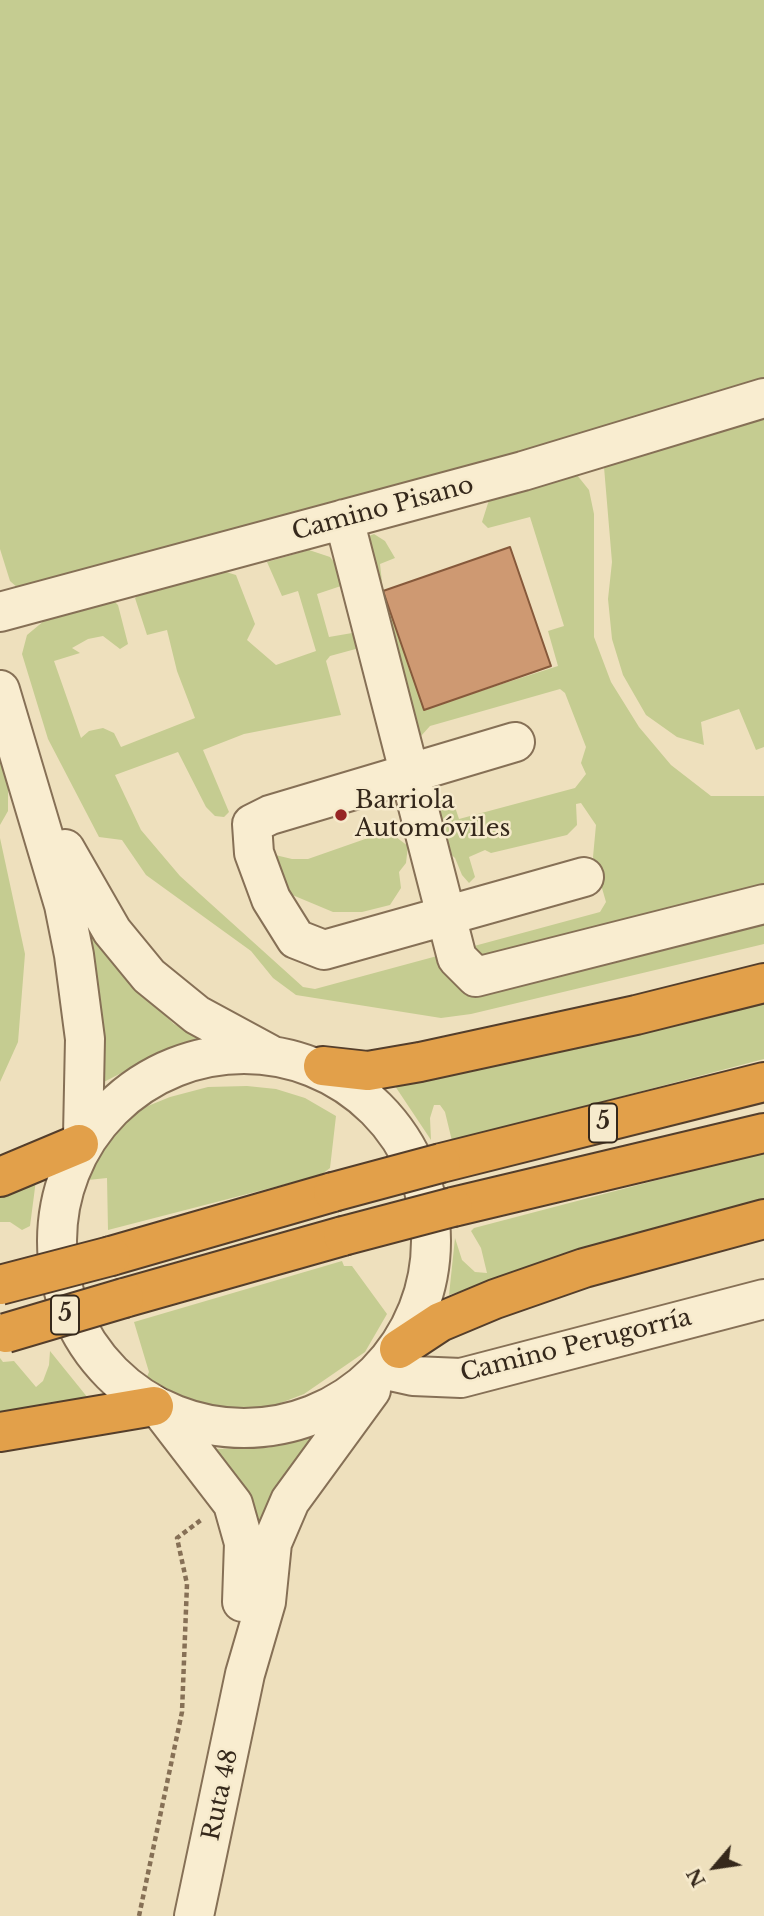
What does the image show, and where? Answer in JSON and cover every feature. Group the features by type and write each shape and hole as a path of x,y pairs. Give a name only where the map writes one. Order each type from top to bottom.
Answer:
{"highway":[{"path":"323,1066 368,1071 420,1062 533,1039 764,983"},
{"name":"5","path":"0,1284 111,1256 441,1163 764,1082"},
{"name":"5","path":"3,1333 453,1207 764,1133"},
{"path":"0,1177 81,1140"},
{"path":"389,1365 440,1322 508,1295 584,1268 764,1219"},
{"path":"0,1432 157,1407"}],"street":[{"name":"Camino Pisano","path":"0,612 523,471 764,398"},
{"path":"344,519 457,958 476,977 764,904"},
{"path":"0,690 64,905 74,955 85,1039 86,1097 81,1140 60,1199 57,1261 74,1321 110,1372 157,1407 233,1504 244,1543 241,1611 245,1674"},
{"path":"515,742 270,815 252,824 254,853 271,898 296,939 324,950 584,877"},
{"path":"23,766 83,885 112,931 149,976 197,1015 269,1054 323,1066 357,1090 400,1135 426,1192 432,1254 417,1315 389,1365 290,1501 272,1543 266,1602 245,1674"},
{"path":"81,1140 106,1111 140,1087 176,1070 223,1057 269,1054"},
{"name":"Camino Perugorría","path":"389,1365 413,1376 461,1378 764,1299"},
{"path":"157,1407 218,1427 279,1426 336,1405 389,1365"},
{"name":"Ruta 48","path":"194,1916 245,1674"}],"path":[{"path":"139,1916 182,1712 187,1584 177,1538 201,1520 233,1504"}],"green space":[{"path":"0,0 764,0 764,381 485,468 19,589 10,581 0,549"},
{"path":"764,419 764,747 756,750 739,709 701,722 704,745 677,737 646,715 623,675 612,639 608,599 612,562 604,467"},
{"path":"577,475 589,490 594,514 594,637 611,682 639,727 671,765 711,796 764,796 764,944 471,1014 441,1018 296,995 273,978 251,951 146,875 122,840 99,837 48,739 22,654 27,635 45,620 113,600 118,605 128,644 120,649 103,636 88,639 72,648 80,653 54,661 81,738 89,731 103,728 114,733 121,747 195,718 177,671 167,630 147,635 135,598 143,592 226,572 236,575 255,624 247,640 276,665 316,651 298,591 282,596 267,562 309,550 330,557 343,573 347,584 317,594 329,637 358,632 363,647 330,656 326,661 341,715 244,734 203,750 229,812 224,817 215,816 206,807 178,752 115,775 141,830 180,876 303,987 315,989 600,912 606,902 593,857 596,825 581,803 576,804 577,825 567,835 491,853 485,850 469,857 475,877 469,883 462,875 455,858 447,851 435,799 444,794 453,801 459,819 575,788 586,774 581,763 586,747 565,693 560,689 430,726 421,736 412,730 364,538 374,534 385,541 395,558 380,564 383,591 424,709 558,666 548,631 564,626 530,517 488,528 482,522 489,500"},
{"path":"0,756 8,787 8,811 0,825"},
{"path":"388,831 408,846 406,863 399,872 401,888 390,905 362,912 333,912 290,894 272,880 271,854 292,859 308,859"},
{"path":"0,838 25,954 18,1042 0,1082"},
{"path":"96,934 138,990 174,1024 214,1046 133,1067 98,1085 101,1005 89,937"},
{"path":"764,997 764,1059 452,1141 445,1112 440,1105 434,1105 430,1118 431,1140 393,1083"},
{"path":"247,1086 276,1089 305,1098 336,1116 330,1168 321,1175 108,1230 107,1178 88,1180 99,1140 138,1110 170,1097 208,1087"},
{"path":"764,1152 764,1202 590,1250 449,1295 455,1238 462,1260 475,1272 487,1273 481,1248 471,1231 474,1228"},
{"path":"36,1180 30,1226 22,1230 10,1222 0,1222 0,1195"},
{"path":"342,1261 344,1266 352,1266 387,1314 365,1352 304,1394 265,1409 218,1411 177,1401 145,1381 149,1372 134,1322"},
{"path":"50,1351 88,1398 0,1415 0,1358 3,1362 14,1361 36,1387 43,1381 49,1365"},
{"path":"325,1430 263,1530 253,1527 211,1449 268,1448"}],"building":[{"path":"510,547 551,666 424,710 383,591"}],"place":[{"name":"Barriola Automóviles","path":"341,815"}]}
